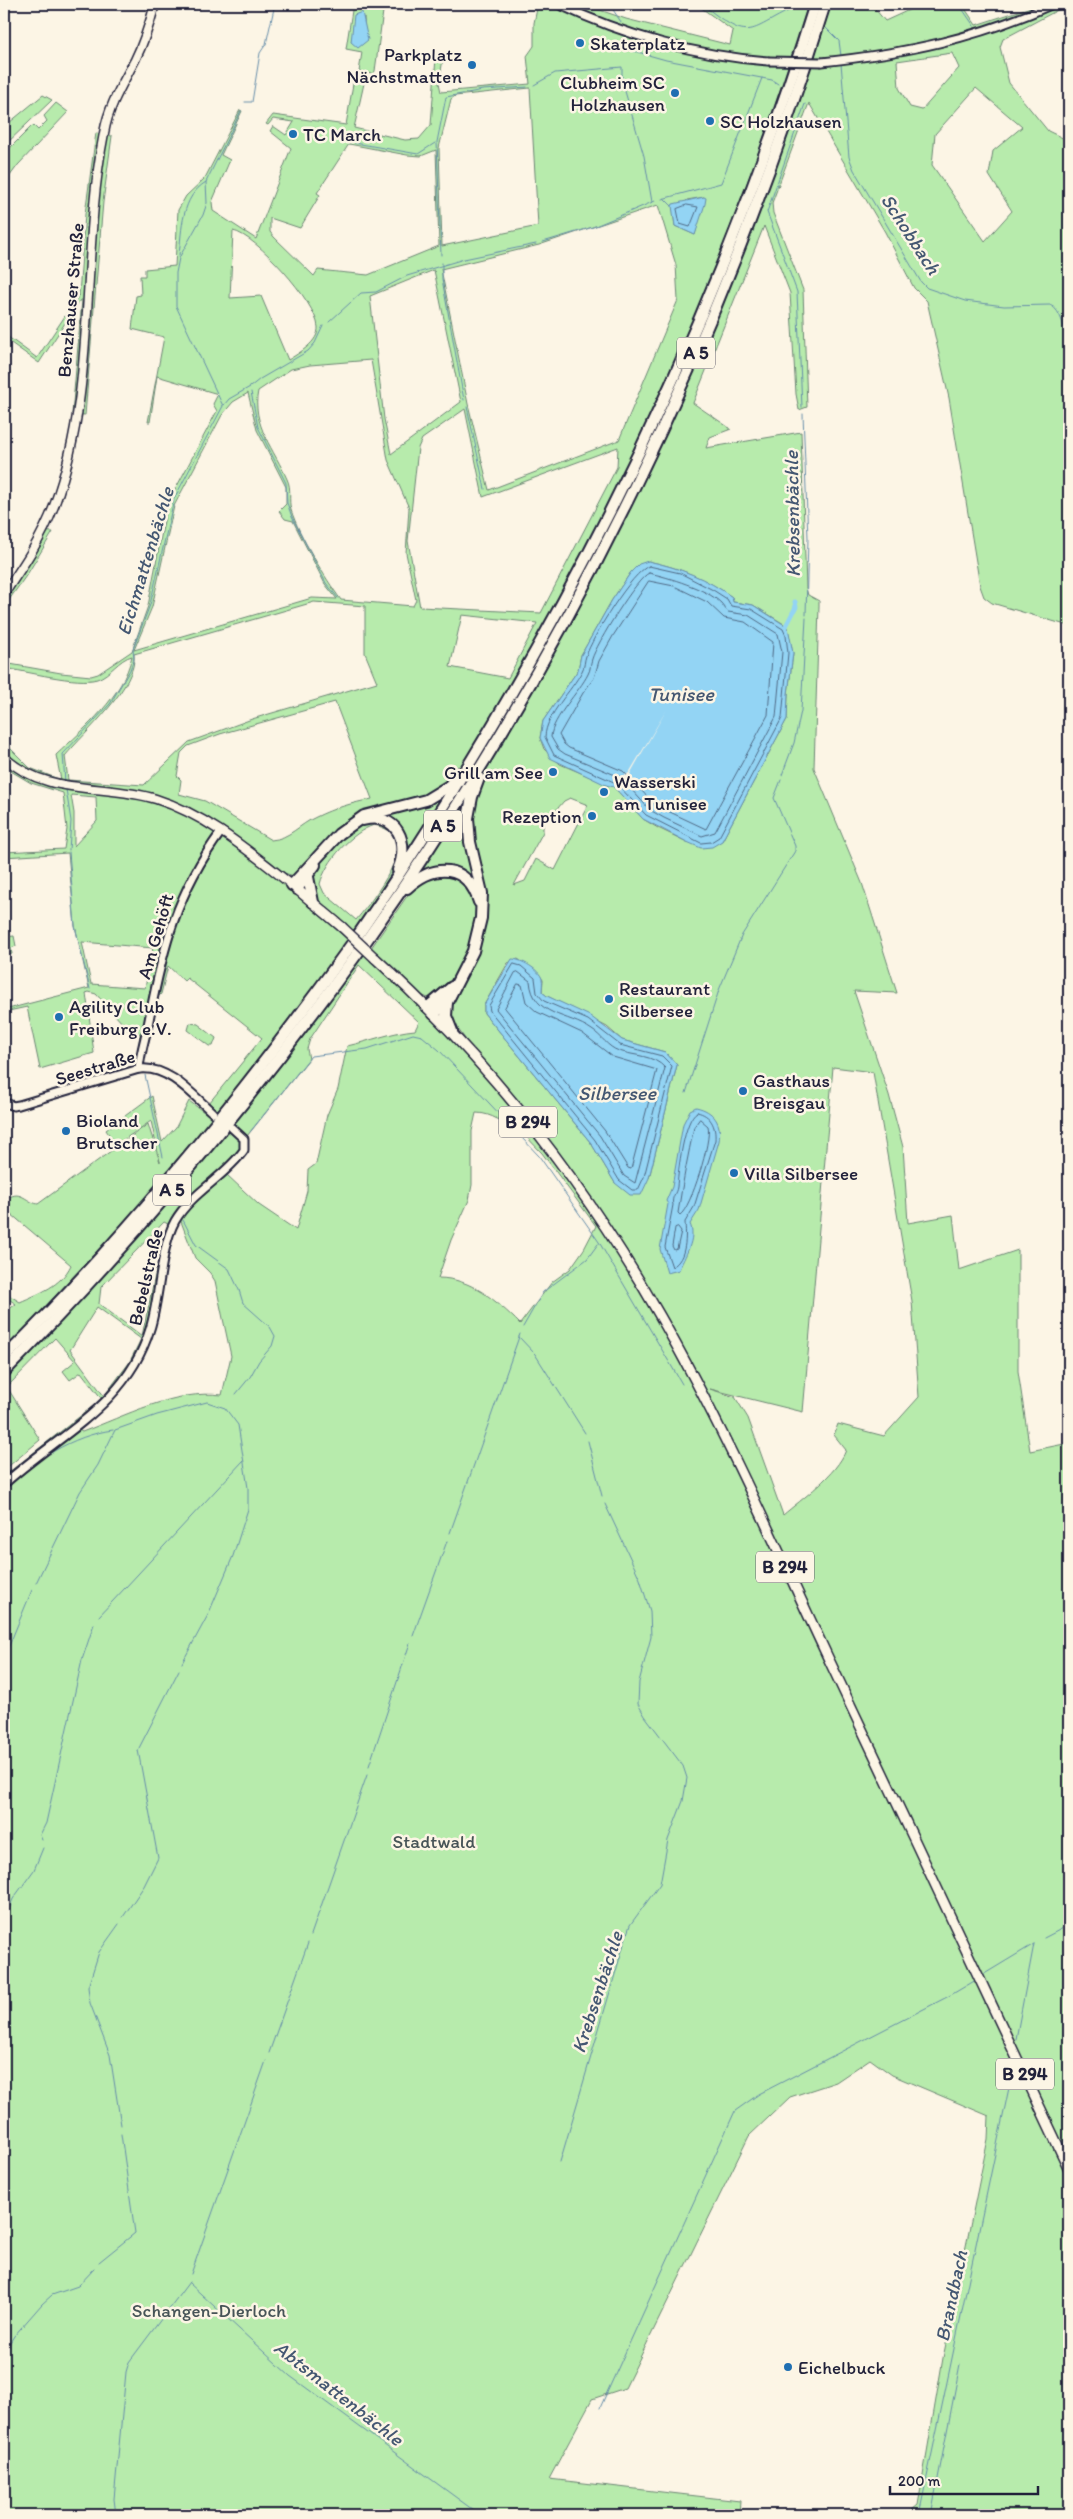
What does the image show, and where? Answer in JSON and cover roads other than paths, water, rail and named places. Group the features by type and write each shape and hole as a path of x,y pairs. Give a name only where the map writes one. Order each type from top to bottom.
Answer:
{"highway":[{"name":"A 5","path":"815,16 768,174 690,367 653,449 589,577 489,754 396,898 362,938 391,888 474,760 567,596 663,404 738,227 815,16 825,4"},
{"name":"A 5","path":"481,910 482,893 470,842 468,818 472,797 489,754"},
{"path":"295,887 339,834 354,822 372,813 426,800 449,786 474,760"},
{"name":"A 5","path":"354,822 368,819 380,820 390,824 399,834 404,854 391,888"},
{"path":"295,887 308,877 319,857"},
{"path":"396,898 421,876 444,870 458,874 467,880 476,893 481,910 474,946 467,965 453,986 431,1011"},
{"path":"308,877 313,902"},
{"name":"A 5","path":"4,1358 96,1262 186,1159 355,948 280,1057 184,1176 113,1257 4,1372"},
{"path":"452,1031 445,1010 453,986"},
{"path":"431,1011 447,1002"}],"main road":[{"name":"Benzhauser Straße","path":"4,594 26,563 43,530 65,473 77,404 92,224 105,123 112,100 140,50 155,4"},
{"path":"4,757 26,773 66,787 131,794 156,799 198,817 295,887"},
{"name":"B 294","path":"295,887 375,958 452,1031 566,1172 609,1235 659,1315 737,1464 1069,2169"}],"street":[{"path":"558,4 605,24 673,45 733,57 768,61 822,62 896,52 960,39 1053,4"},
{"name":"Am Gehöft","path":"143,1068 142,1058 159,970 177,910 193,874 221,832"},
{"name":"Seestraße","path":"4,1102 13,1106 28,1104 143,1068 158,1070 169,1075 213,1113"},
{"name":"Bebelstraße","path":"4,1484 107,1402 122,1384 143,1348 151,1327 172,1227 185,1208 240,1155 245,1145 241,1135 232,1128"}],"water":[{"path":"362,12 368,40 358,48 351,42 354,15"},
{"path":"706,198 705,204 695,235 675,226 673,204"},
{"name":"Tunisee","path":"648,561 682,570 702,579 732,597 733,602 753,605 788,627 793,653 787,719 722,841 712,847 701,848 643,819 614,787 550,758 540,738 543,721 578,670 581,655 612,600 631,572 639,564"},
{"name":"Silbersee","path":"512,959 525,963 538,972 542,980 542,992 547,996 590,1016 622,1040 665,1052 677,1065 649,1178 641,1195 630,1195 615,1183 591,1143 484,1013 484,1005"},
{"path":"696,1107 708,1111 718,1123 719,1141 699,1210 690,1224 692,1236 689,1248 679,1270 667,1273 660,1249 668,1204 666,1201 672,1187 683,1124 690,1110"}],"waterway":[{"name":"Eichmattenbächle","path":"245,102 252,102 260,53 266,44 275,4"},
{"path":"702,4 719,17 742,29 759,27 799,6"},
{"name":"Schobbach","path":"798,4 808,13"},
{"path":"959,4 974,26"},
{"path":"610,5 621,22"},
{"name":"Schobbach","path":"823,25 839,41 841,56"},
{"path":"622,40 627,49 666,60 772,80 778,84"},
{"name":"Schobbach","path":"841,63 849,157 854,170 921,282 927,288 965,301 1004,306 1050,305 1060,316 1069,343"},
{"path":"534,85 555,73 622,67 622,81 644,156 652,202"},
{"path":"662,199 721,183 762,78"},
{"path":"441,255 437,142 446,97 483,90 527,87"},
{"path":"802,407 797,292 767,212 805,104"},
{"name":"Eichmattenbächle","path":"65,782 63,754 110,704 130,670 134,658 133,649 150,605 174,499 223,406 176,306 176,273 179,258 203,215 207,203 206,182 241,111"},
{"path":"355,143 418,154 435,143"},
{"path":"179,255 182,224 187,205 198,188 206,182"},
{"path":"664,198 672,206"},
{"path":"543,242 593,227 655,201"},
{"path":"329,322 361,293 376,292 407,276 464,259 536,244"},
{"path":"442,263 442,279 464,400"},
{"path":"224,405 229,399 260,379 308,351 315,343 323,326"},
{"path":"251,392 258,427 286,483 287,503 292,517 326,583 338,598"},
{"path":"467,407 485,489"},
{"name":"Krebsenbächle","path":"803,414 808,538 806,615"},
{"path":"786,626 796,607 795,602"},
{"name":"Krebsenbächle","path":"782,775 794,743 801,711 806,618"},
{"name":"Krebsenbächle","path":"686,1093 719,990 742,935 795,851 795,846 774,798 781,780"},
{"name":"Eichmattenbächle","path":"66,789 71,821 69,850"},
{"name":"Eichmattenbächle","path":"69,852 75,926 90,989"},
{"path":"250,1132 311,1056 367,1049 413,1034 422,1036 439,1050 539,1156 599,1242 682,1384"},
{"name":"Eichmattenbächle","path":"145,1075 163,1157"},
{"name":"Eichmattenbächle","path":"183,1220 196,1245 229,1269 243,1303 270,1327 275,1336 272,1346 236,1394"},
{"path":"523,1327 543,1292 587,1259 598,1244"},
{"path":"450,1533 520,1334"},
{"name":"Krebsenbächle","path":"519,1337 535,1354 585,1433"},
{"path":"36,1583 80,1492 98,1465 115,1430 157,1415 207,1402 225,1408 238,1425 248,1488 248,1509 233,1556 208,1615 182,1663"},
{"path":"4,1490 27,1469 54,1451 83,1437 113,1430"},
{"name":"Krebsenbächle","path":"588,1441 602,1496"},
{"path":"99,1616 243,1461"},
{"name":"Krebsenbächle","path":"560,2162 626,1937 630,1925 660,1884 668,1840 683,1801 687,1778 683,1766 638,1704 639,1682 651,1637 650,1611 640,1579 605,1504"},
{"path":"413,1636 447,1541"},
{"path":"4,1658 32,1590"},
{"path":"42,1840 40,1835 46,1823 82,1660 94,1624"},
{"path":"369,1766 410,1643"},
{"name":"Eichmattenbächle","path":"123,1917 144,1886 158,1858 138,1750 179,1670"},
{"path":"311,1935 367,1775"},
{"path":"4,1923 13,1899 34,1870 43,1848"},
{"name":"Eichmattenbächle","path":"119,1924 99,1952 88,1987 90,2003 110,2055 121,2125"},
{"name":"Brandbach","path":"1044,1938 1069,1925"},
{"path":"269,2053 308,1943"},
{"path":"981,1976 1034,1944"},
{"name":"Brandbach","path":"1016,2039 1034,1944"},
{"path":"600,2408 735,2111 759,2094 949,1996 976,1980"},
{"path":"191,2274 266,2061"},
{"name":"Brandbach","path":"919,2515 1010,2083"},
{"name":"Eichmattenbächle","path":"99,2262 135,2233 121,2134"},
{"name":"Eichmattenbächle","path":"4,2352 14,2336 42,2304 52,2295 78,2286 94,2269"},
{"path":"116,2515 114,2499 126,2372 129,2362 189,2282"},
{"name":"Abtsmattenbächle","path":"189,2283 290,2376 480,2515"},
{"path":"931,2515 960,2364"}],"place":[{"name":"Skaterplatz","path":"580,43"},
{"name":"Parkplatz Nächstmatten","path":"472,65"},
{"name":"Clubheim SC Holzhausen","path":"675,93"},
{"name":"SC Holzhausen","path":"710,121"},
{"name":"TC March","path":"293,134"},
{"name":"Grill am See","path":"553,772"},
{"name":"Wasserski am Tunisee","path":"604,792"},
{"name":"Rezeption","path":"592,816"},
{"name":"Restaurant Silbersee","path":"609,999"},
{"name":"Agility Club Freiburg e.V.","path":"59,1017"},
{"name":"Gasthaus Breisgau","path":"743,1091"},
{"name":"Bioland Brutscher","path":"66,1131"},
{"name":"Villa Silbersee","path":"734,1173"},
{"name":"Eichelbuck","path":"788,2367"}],"park label":[{"name":"Stadtwald","path":"434,1841"},
{"name":"Schangen-Dierloch","path":"209,2310"}]}
